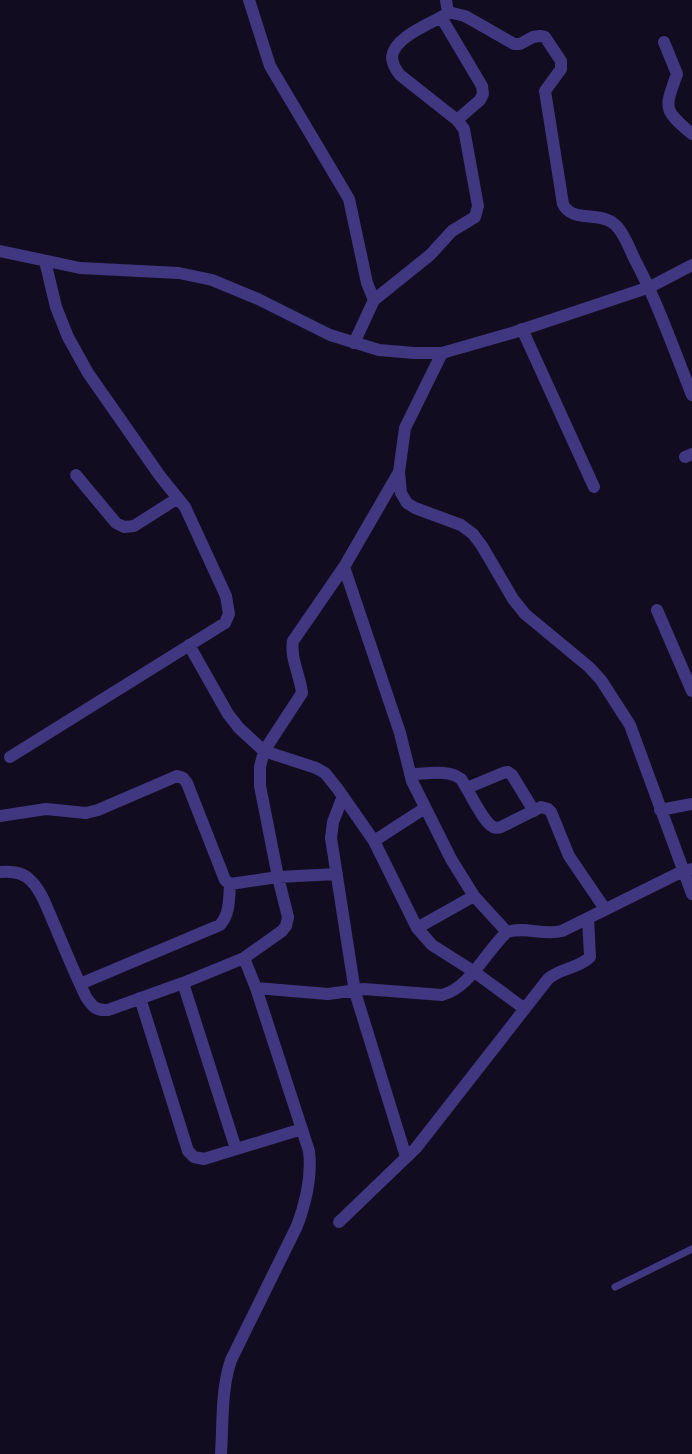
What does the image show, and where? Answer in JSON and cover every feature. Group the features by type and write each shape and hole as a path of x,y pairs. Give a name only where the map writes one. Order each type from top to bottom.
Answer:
{"street":[{"path":"249,0 270,66 349,199 367,284 374,300"},
{"path":"445,10 482,86 483,94 480,100 457,120"},
{"path":"354,343 374,300 430,255 452,231 475,217 478,206 464,129 457,120 416,90 400,75 395,67 392,56 396,47 409,34 445,10"},
{"path":"445,10 465,16 514,44 520,44 533,37 540,36 545,38 561,60 561,69 545,91 563,204 566,211 573,215 602,217 619,228 650,287 692,395"},
{"path":"664,42 677,74 667,101 667,107 671,114 692,134"},
{"path":"0,251 80,268 179,273 212,280 258,299 330,335 354,343 379,350 442,353 650,287 692,265"},
{"path":"10,757 225,623 229,614 226,596 185,507 160,476 88,374 68,337 56,307 45,261"},
{"path":"522,329 594,487"},
{"path":"442,353 405,428 399,472 401,493 407,503 415,508 461,525 472,534 482,546 513,599 525,614 589,667 601,680 630,725 660,810 688,870 692,894"},
{"path":"0,872 22,874 29,878 36,887 86,997 93,1007 100,1010 108,1010 183,983 244,958 286,926 288,918 260,786 260,767 264,751 302,693 301,682 292,650 293,641 344,567 399,472"},
{"path":"76,475 116,523 124,527 134,526 178,498"},
{"path":"344,567 400,733 412,781 451,859 474,896 507,932"},
{"path":"657,610 692,692"},
{"path":"189,645 228,714 239,728 264,751 316,768 325,773 374,841 417,928 432,945 474,971 525,1009"},
{"path":"467,788 508,772 512,774 534,811"},
{"path":"410,774 446,773 457,775 491,826 501,827 541,807 548,809 552,812 569,856 606,909"},
{"path":"0,816 46,809 86,813 98,810 177,776 183,778 187,783 225,880 230,884 278,877 337,874"},
{"path":"343,796 331,830 356,992 406,1157"},
{"path":"660,810 692,804"},
{"path":"374,841 426,808"},
{"path":"256,988 328,994 369,990 442,995 451,993 462,985 507,932 515,930 555,933 688,870"},
{"path":"80,984 220,925 228,911 230,884"},
{"path":"417,928 474,896"},
{"path":"339,1222 416,1148 548,979 554,974 584,963 590,957 588,918"},
{"path":"222,1454 224,1388 231,1360 297,1226 311,1168 309,1151 302,1129 256,988 244,958"},
{"path":"183,983 236,1150"},
{"path":"140,998 188,1151 194,1157 204,1159 302,1129"}],"lane":[{"path":"615,1287 692,1249"}]}
